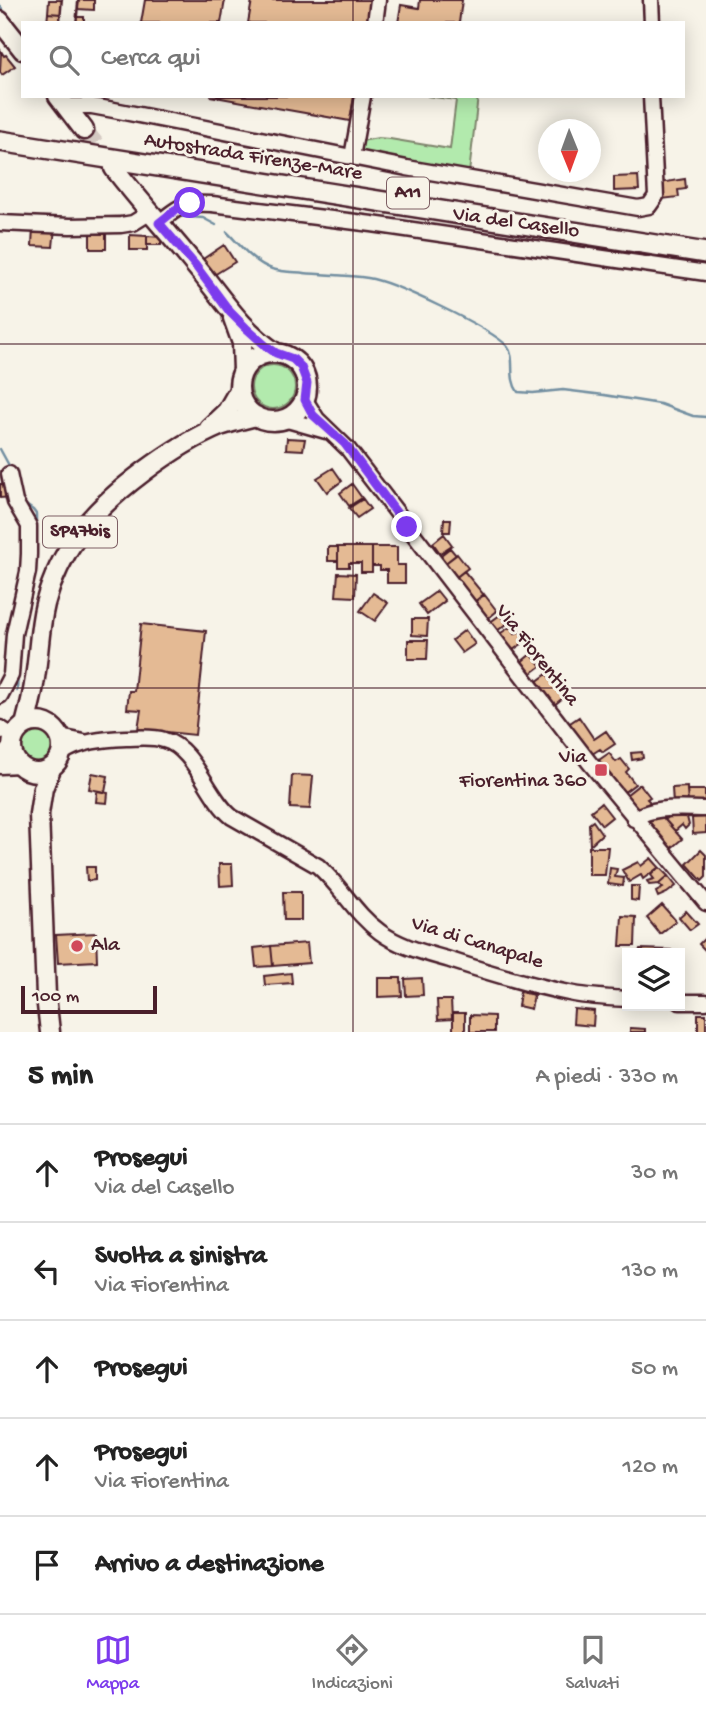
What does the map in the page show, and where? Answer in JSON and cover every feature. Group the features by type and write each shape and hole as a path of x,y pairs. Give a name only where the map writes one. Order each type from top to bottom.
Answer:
{"highway":[{"name":"Autostrada Firenze-Mare","path":"0,128 706,240"},
{"name":"Autostrada Firenze-Mare","path":"0,141 706,253"}],"main road":[{"path":"0,21 21,47"},
{"path":"64,99 82,127"},
{"path":"114,168 195,265 230,312 259,340 276,353 293,359 301,367 307,383 305,400 296,412 284,419 272,421 256,416 246,408 239,390 243,371 242,343 230,312"},
{"path":"243,371 250,362 260,356 276,353"},
{"name":"SP47bis","path":"199,437 223,415 239,390"},
{"name":"SP47bis","path":"61,745 55,729 47,724 36,676 38,638 60,564 80,532 130,483 199,437 220,426 256,416"},
{"name":"SP47bis","path":"10,739 36,676"},
{"path":"39,814 32,786 13,756 10,739 36,722 47,724"},
{"path":"50,1032 46,996 39,814 43,788 51,769 59,761 61,745"},
{"path":"22,767 40,773 51,769"}],"street":[{"path":"68,21 70,0"},
{"path":"374,21 378,0"},
{"path":"651,0 652,21"},
{"path":"352,157 363,98"},
{"path":"64,99 493,184 646,207 655,201 657,193 652,98"},
{"path":"82,127 98,114 114,110"},
{"name":"Via del Casello","path":"0,223 121,225 154,218 190,203 212,204 372,224 706,273"},
{"name":"Via Fiorentina","path":"305,400 313,415 345,444 589,762 706,903"},
{"name":"Via Fiorentina","path":"284,419 334,435"},
{"path":"0,696 11,675 14,634 29,563 29,526 15,502 9,474"},
{"name":"Via di Canapale","path":"61,745 72,747 86,742 150,738 170,742 191,761 223,810 318,866 329,875 356,911 396,942 530,983 574,994 622,999"},
{"path":"0,766 22,767"},
{"path":"635,819 655,810 706,809"},
{"path":"685,1002 706,1002"}],"green space":[{"path":"442,98 478,98 469,173 360,154 361,141 378,138 450,149 456,100"},
{"path":"273,365 282,366 289,371 294,378 294,396 289,403 282,408 273,409 264,408 257,403 252,396 251,387 252,378 257,371 264,366"},
{"path":"37,729 50,734 55,747 50,760 37,765 24,760 19,747 24,734"}],"building":[{"path":"49,0 62,0 61,14 48,13"},
{"path":"79,0 94,0 94,10 78,9"},
{"path":"145,0 225,0 221,21 141,21"},
{"path":"252,0 372,0 368,21 248,21"},
{"path":"420,0 462,0 459,21 398,21 401,5 419,8"},
{"path":"48,13 61,14 61,21 47,21"},
{"path":"75,17 84,17 84,21 75,21"},
{"path":"1,51 15,66 2,75 0,72"},
{"path":"221,98 354,98 350,121"},
{"path":"638,176 639,190 614,191 614,177"},
{"path":"685,179 686,189 678,190 679,197 662,199 660,183"},
{"path":"33,227 55,228 53,247 32,246"},
{"path":"90,234 106,234 106,249 90,249"},
{"path":"130,235 147,236 147,250 130,250"},
{"path":"147,236 161,237 161,245 147,245"},
{"path":"224,245 235,262 214,275 203,259"},
{"path":"287,438 305,439 303,450 286,449"},
{"path":"333,468 342,481 327,492 317,478"},
{"path":"0,484 11,484 12,497 0,498"},
{"path":"352,484 362,498 349,506 340,493"},
{"path":"363,499 370,509 357,518 349,508"},
{"path":"444,519 451,519 450,532 443,532"},
{"path":"444,534 452,545 440,553 433,543"},
{"path":"328,547 338,547 338,561 328,561"},
{"path":"338,547 372,547 372,572 361,572 361,563 338,567"},
{"path":"372,547 397,547 397,565 405,565 405,583 387,583 387,570 372,566"},
{"path":"450,548 456,555 443,565 437,558"},
{"path":"457,554 468,568 454,579 443,565"},
{"path":"464,571 484,595 473,603 454,579"},
{"path":"338,573 356,574 355,597 336,596"},
{"path":"437,591 445,601 427,615 419,604"},
{"path":"373,593 388,603 375,621 360,611"},
{"path":"484,594 497,611 486,620 473,603"},
{"path":"500,615 507,624 495,632 489,623"},
{"path":"412,619 428,619 427,636 412,635"},
{"path":"141,624 206,631 195,735 138,729 141,710 127,709 129,691 134,691"},
{"path":"510,627 515,634 519,631 526,641 510,652 498,635"},
{"path":"465,630 475,644 462,653 452,640"},
{"path":"408,640 428,640 427,659 408,659"},
{"path":"531,654 541,666 529,675 520,663"},
{"path":"547,674 564,697 553,706 536,682"},
{"path":"579,717 594,739 606,731 615,744 603,752 600,749 589,756 567,725"},
{"path":"642,752 643,758 632,760 631,753"},
{"path":"609,753 616,762 621,759 635,784 623,793 599,760"},
{"path":"92,773 108,776 105,792 89,789"},
{"path":"292,775 313,776 310,809 290,808"},
{"path":"640,784 650,797 647,799 650,802 639,811 626,795"},
{"path":"687,787 688,804 673,804 672,788"},
{"path":"687,790 705,790 705,803 688,804"},
{"path":"97,791 108,793 107,803 96,802"},
{"path":"601,803 612,817 602,825 591,811"},
{"path":"659,813 682,839 669,850 647,823"},
{"path":"686,813 689,825 685,829 682,825 675,831 665,820 670,816"},
{"path":"706,817 706,833 693,834 692,818"},
{"path":"593,821 602,834 590,845 589,824"},
{"path":"589,847 608,847 605,875 589,875"},
{"path":"701,850 706,855 706,877 702,881 687,864"},
{"path":"651,858 659,867 643,879 641,875 629,882 622,870 638,862 641,866"},
{"path":"219,864 232,864 233,885 220,886"},
{"path":"86,867 95,867 95,880 87,881"},
{"path":"659,867 668,876 659,884 649,885 647,881 654,879 651,875"},
{"path":"610,868 617,869 615,877 624,878 623,886 608,884"},
{"path":"668,876 676,886 658,897 656,892 663,888 659,884"},
{"path":"631,886 639,886 638,901 631,900"},
{"path":"283,892 301,892 301,920 284,920"},
{"path":"662,905 676,921 660,934 647,918"},
{"path":"686,911 698,924 690,930 679,917"},
{"path":"622,916 636,917 635,946 620,946"},
{"path":"96,933 97,961 58,963 56,935"},
{"path":"706,937 706,951 699,944"},
{"path":"307,943 309,963 273,966 271,946"},
{"path":"271,946 273,966 256,967 254,948"},
{"path":"291,973 292,983 265,985 264,976"},
{"path":"378,978 401,978 402,996 378,997"},
{"path":"422,978 423,995 406,996 405,979"},
{"path":"520,992 534,995 531,1009 518,1006"},
{"path":"437,1000 451,1000 452,1019 438,1020"},
{"path":"574,1009 594,1011 593,1026 573,1024"},
{"path":"453,1013 465,1013 465,1031 453,1032"},
{"path":"698,1014 706,1014 706,1032 698,1032"},
{"path":"470,1015 494,1016 494,1032 470,1032"},
{"path":"630,1028 645,1029 645,1032 630,1032"}],"waterway":[{"path":"0,6 21,33"},
{"path":"128,172 133,178"},
{"path":"176,216 203,218 216,225"},
{"path":"227,232 253,258 272,269 380,281 419,296 463,318 507,346 518,392 563,390 604,395 660,404 693,416 706,417"},
{"path":"0,449 12,471"},
{"path":"23,503 36,514 34,574"},
{"path":"17,691 18,673"}],"tunnel":[{"path":"84,130 112,165"}],"place":[{"name":"Via Fiorentina 360","path":"601,770"},
{"name":"Ala","path":"77,946"}],"route":[{"path":"190,203 179,207 159,223 230,312 266,346 293,359 301,367 307,383 305,400 313,415 345,444 407,527"}]}
